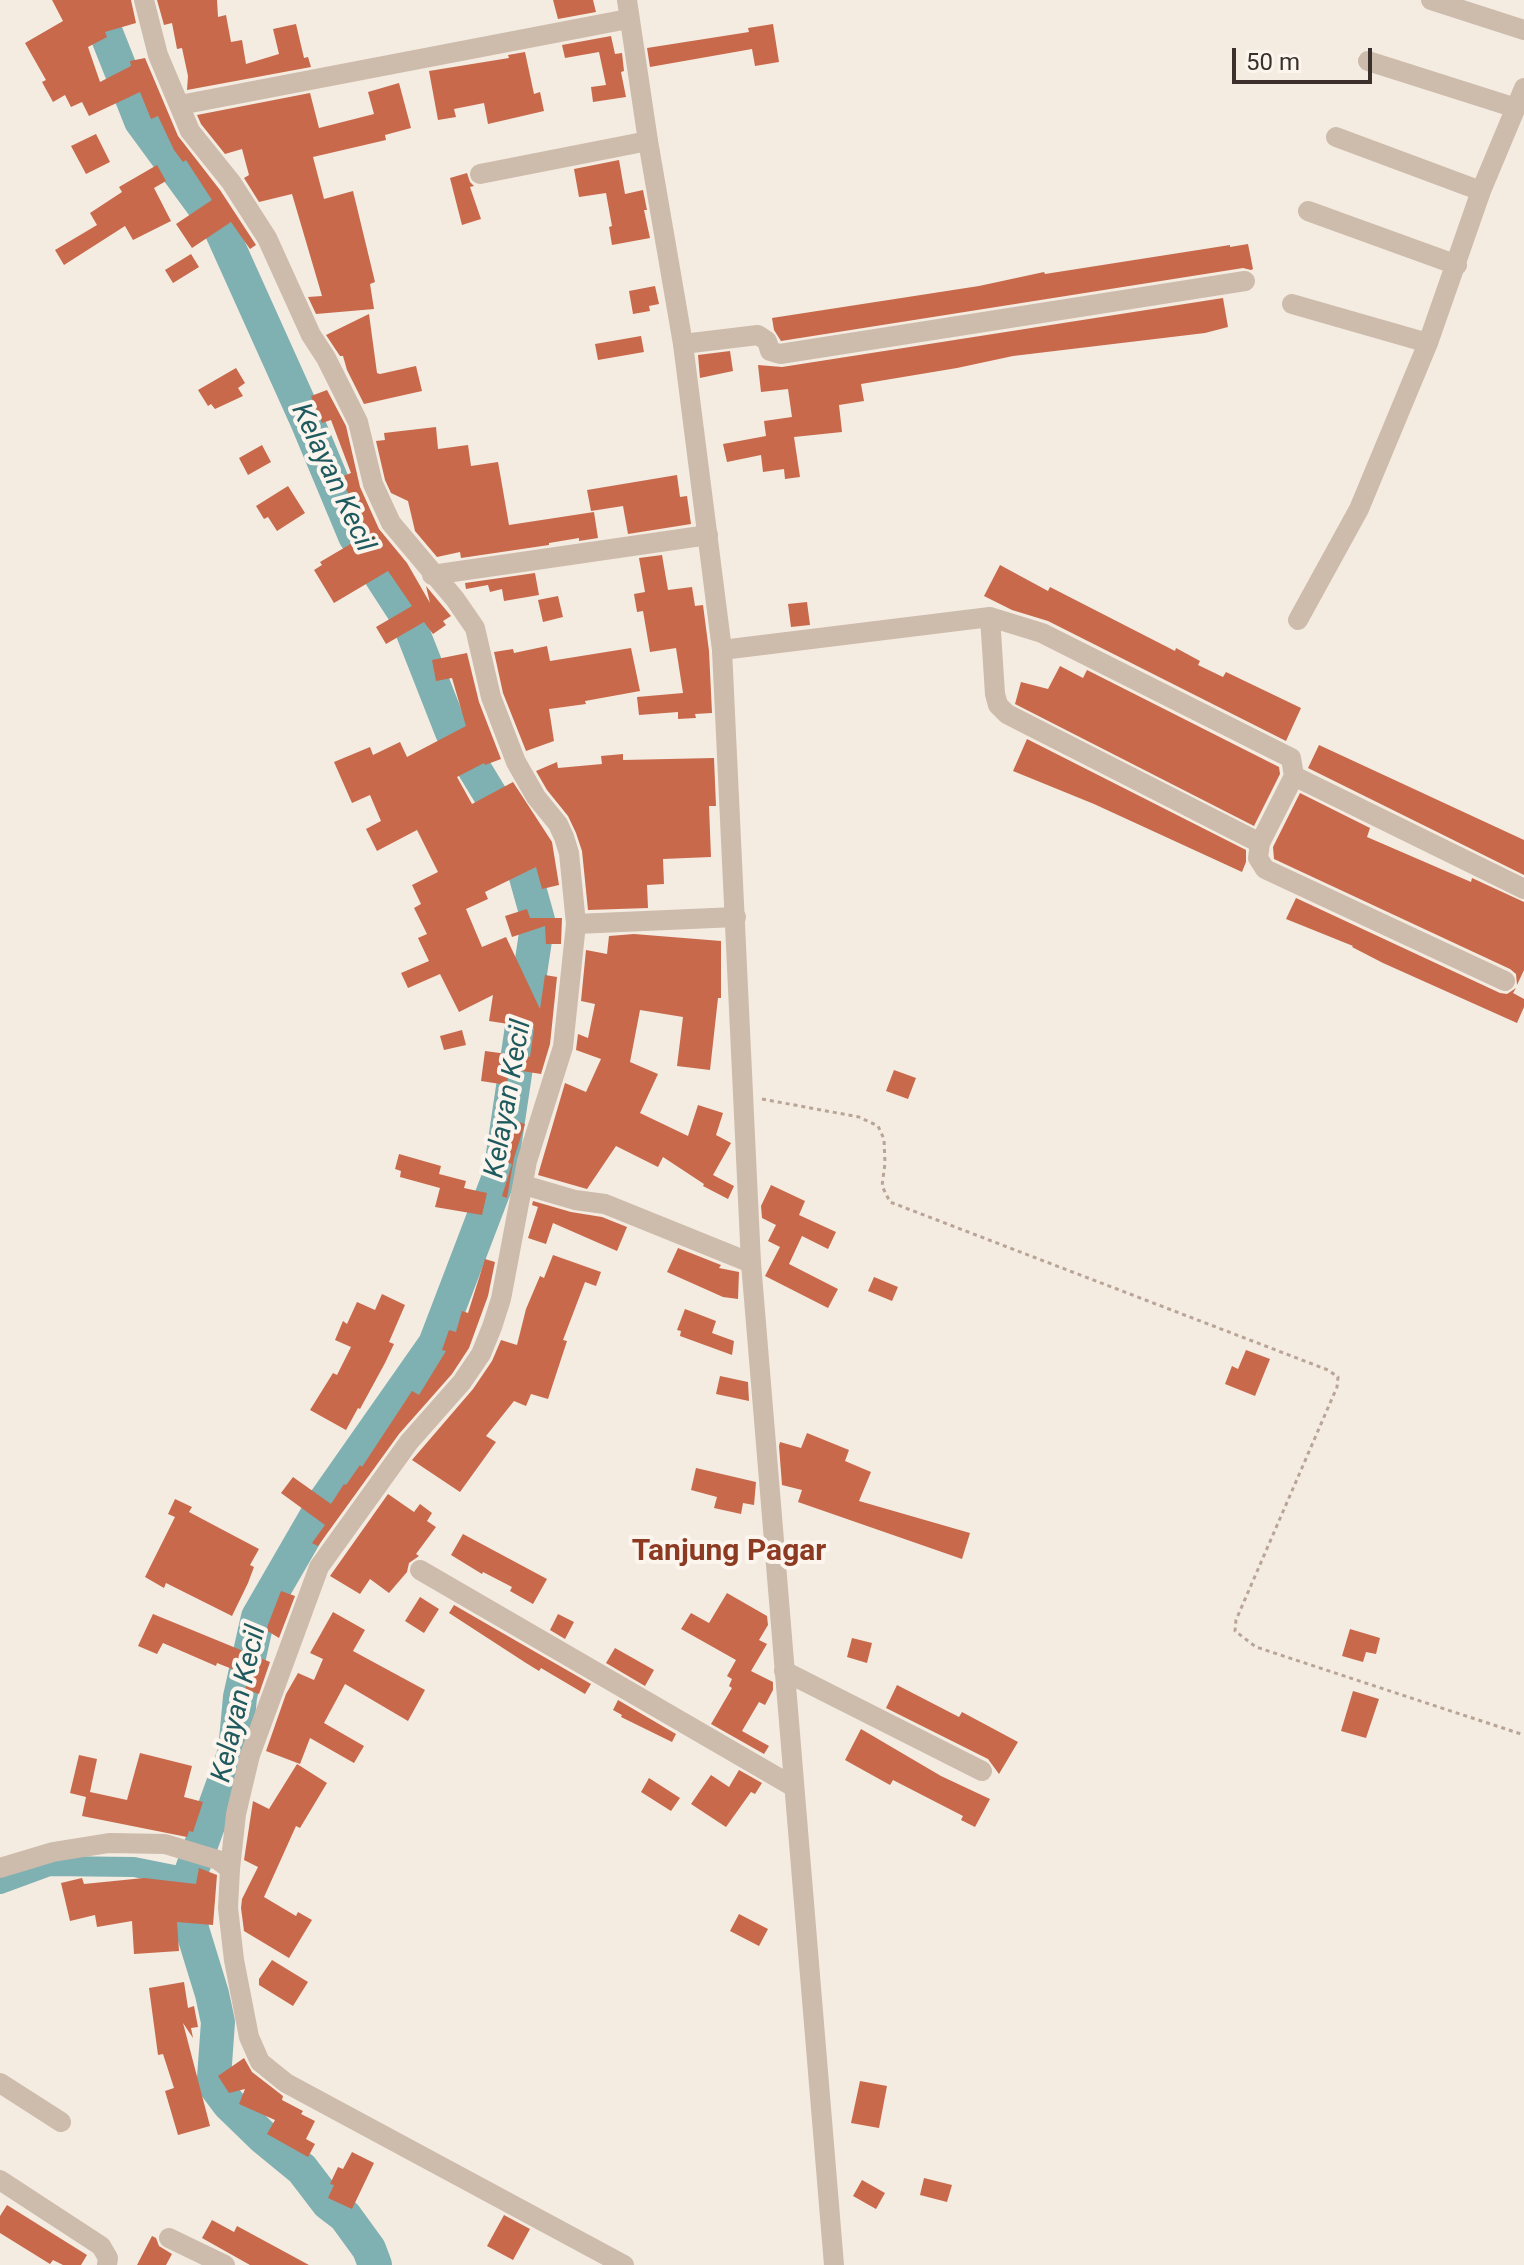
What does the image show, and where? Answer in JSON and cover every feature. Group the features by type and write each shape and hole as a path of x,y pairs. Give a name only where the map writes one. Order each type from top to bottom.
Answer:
{"street":[{"path":"144,0 158,55 190,131 231,182 267,238 304,321 358,422 379,499 391,523 455,599 475,628 491,697 516,762 536,797 558,824 569,853 576,924 563,1047 533,1138 501,1299 481,1354 440,1409 378,1482 319,1567 250,1755 224,1864 234,1960 249,2037 260,2062 286,2083 624,2265"},
{"path":"1431,0 1524,30"},
{"path":"180,105 627,10 683,344 722,650 751,1263 834,2265"},
{"path":"1368,61 1516,108"},
{"path":"1298,620 1359,509 1428,343 1481,191 1524,88"},
{"path":"1336,137 1481,191"},
{"path":"480,174 648,141"},
{"path":"1308,211 1457,265"},
{"path":"683,344 748,335 764,338 770,351 789,353 1245,281"},
{"path":"1292,304 1428,343"},
{"path":"432,575 708,535"},
{"path":"722,650 990,617 1042,633 1291,758 1294,776 1260,843 1258,858 1265,869 1505,981"},
{"path":"990,617 995,694 998,705 1007,714 1260,843"},
{"path":"1294,776 1524,889"},
{"path":"576,924 736,917"},
{"path":"524,1185 575,1200 605,1204 751,1263"},
{"path":"420,1570 794,1787"},
{"path":"784,1671 982,1771"},
{"path":"0,1868 75,1848 109,1843 165,1844 224,1864"},
{"path":"0,2083 61,2122"},
{"path":"0,2180 101,2246 108,2258 107,2265"},
{"path":"169,2238 225,2265"}],"path":[{"path":"742,1096 859,1117 878,1126 884,1139 882,1186 890,1202 1328,1370 1338,1377 1337,1387 1236,1620 1235,1631 1256,1647 1524,1735"}],"building":[{"path":"52,0 131,0 136,23 105,32 107,37 88,47 100,82 131,66 130,61 145,58 178,136 220,190 256,245 250,249 231,222 192,248 176,224 212,200 186,160 183,162 174,150 158,116 151,119 140,92 89,116 82,102 71,107 65,95 53,102 42,82 46,80 25,43 63,21"},
{"path":"157,0 217,0 218,17 226,15 231,42 242,40 246,64 279,54 273,29 296,24 304,58 308,57 311,67 187,90 188,76 182,48 177,49 172,23 164,25"},
{"path":"553,0 593,0 596,12 558,19"},
{"path":"773,24 779,62 755,66 752,49 650,67 647,48 749,32 748,28"},
{"path":"611,36 615,54 622,53 624,71 621,72 626,97 593,102 591,87 606,85 599,52 565,58 562,45"},
{"path":"525,52 534,94 540,92 544,111 488,124 484,103 454,109 456,117 438,120 429,71 509,58 508,55"},
{"path":"399,83 411,128 385,135 386,140 313,157 324,199 353,191 375,282 370,284 374,309 316,314 308,297 322,296 292,194 259,202 244,178 249,175 242,149 225,154 197,115 310,93 319,128 374,114 368,92"},
{"path":"96,134 110,162 86,174 71,146"},
{"path":"619,160 625,194 643,190 650,238 612,245 606,193 579,197 574,169"},
{"path":"157,165 166,181 154,188 171,221 133,240 125,226 64,265 55,250 97,225 90,213 122,192 119,187"},
{"path":"467,173 474,186 470,187 481,219 462,225 450,178"},
{"path":"1248,244 1251,270 1243,268 781,341 774,330 772,318 979,286 1044,272"},
{"path":"191,254 199,267 173,283 165,270"},
{"path":"655,286 659,304 649,306 650,311 633,314 629,291"},
{"path":"1223,298 1228,327 1205,333 1013,356 861,384 864,401 839,405 842,432 794,437 800,477 785,479 784,469 763,472 761,455 727,462 723,444 766,436 764,421 792,417 788,389 761,392 758,365 782,367"},
{"path":"369,314 377,373 416,366 422,391 364,404 343,356 326,335"},
{"path":"641,336 644,352 598,360 595,344"},
{"path":"730,351 733,371 700,378 698,355"},
{"path":"236,368 245,383 238,388 243,396 215,409 211,404 208,406 198,390"},
{"path":"327,390 346,426 360,487 379,529 407,563 430,603 426,586 451,616 443,621 446,625 433,634 424,622 386,644 376,627 412,606 388,571 334,603 314,570 322,565 320,562 366,535 341,477 351,473 331,420 322,423 311,396"},
{"path":"436,427 438,449 468,445 471,466 498,462 509,525 594,512 598,538 579,541 579,538 461,558 460,552 437,557 415,531 408,501 391,493 376,441 385,440 384,433"},
{"path":"262,445 271,462 248,475 239,458"},
{"path":"677,475 680,497 687,496 691,524 628,534 623,506 591,511 587,490"},
{"path":"288,486 305,513 277,531 256,506"},
{"path":"662,555 668,590 692,587 695,606 703,605 712,713 695,714 696,718 678,719 678,712 639,715 637,697 683,693 676,648 650,652 643,611 637,612 634,594 645,592 639,558"},
{"path":"1000,565 1175,651 1176,648 1200,661 1198,665 1223,677 1226,672 1301,708 1286,741 1048,621 1012,610 984,596"},
{"path":"535,573 539,595 504,601 502,589 490,592 488,585 466,589 465,583"},
{"path":"558,596 563,617 543,622 538,600"},
{"path":"807,602 810,625 791,627 788,604"},
{"path":"547,646 550,661 631,648 640,691 549,709 554,741 526,751 503,693 494,652 513,649 514,653"},
{"path":"467,653 479,702 501,759 484,763 457,777 472,804 513,782 552,842 559,885 542,889 536,867 485,892 488,899 466,909 482,947 506,937 540,1009 545,975 557,977 550,1044 541,1074 509,1069 507,1085 481,1081 485,1051 530,1057 534,1028 489,1021 493,995 459,1012 440,974 408,988 401,973 429,961 418,938 427,934 414,908 421,904 412,885 438,872 417,830 377,851 366,829 381,821 370,795 352,803 334,762 370,747 373,755 400,742 407,757 466,726 452,678 436,681 432,660"},
{"path":"1060,666 1083,678 1087,670 1279,767 1280,774 1254,826 1015,704 1021,682 1048,689"},
{"path":"1027,739 1246,850 1242,872 1094,804 1013,771"},
{"path":"1319,745 1524,840 1524,875 1308,768"},
{"path":"623,754 623,760 714,758 716,806 709,806 711,857 663,859 664,884 647,885 648,908 588,910 582,851 576,833 568,816 536,771 557,762 558,768 602,764 601,756"},
{"path":"1300,793 1370,828 1367,837 1524,902 1524,970 1517,985 1516,974 1510,969 1274,859 1273,847"},
{"path":"1296,898 1500,993 1507,994 1516,988 1513,993 1524,999 1517,1023 1383,963 1353,946 1286,919"},
{"path":"527,909 530,918 562,918 561,944 546,944 545,926 512,937 505,916"},
{"path":"634,934 721,941 721,998 718,998 710,1070 677,1066 683,1017 640,1010 630,1062 658,1074 640,1113 688,1136 698,1105 723,1113 716,1135 731,1143 713,1175 734,1186 728,1199 703,1186 663,1157 658,1167 616,1146 587,1189 538,1175 565,1083 586,1092 601,1059 576,1050 578,1034 588,1038 595,1004 581,1001 586,950 607,954 609,936"},
{"path":"462,1030 466,1045 444,1050 440,1036"},
{"path":"894,1070 916,1078 908,1099 886,1091"},
{"path":"516,1121 525,1124 514,1158 507,1198 502,1196 512,1164 506,1162"},
{"path":"399,1154 441,1166 439,1174 466,1181 464,1188 487,1193 482,1215 435,1207 440,1188 400,1177 401,1171 395,1169"},
{"path":"771,1185 805,1201 799,1215 836,1232 828,1249 802,1236 789,1264 838,1289 828,1308 765,1276 780,1247 768,1241 776,1225 762,1218 761,1206"},
{"path":"533,1201 602,1217 627,1227 617,1251 553,1223 546,1244 528,1238 538,1207 532,1205"},
{"path":"678,1248 721,1265 719,1268 739,1272 738,1299 723,1297 667,1272"},
{"path":"553,1255 601,1272 596,1286 585,1282 563,1340 567,1341 548,1399 531,1394 526,1406 514,1401 486,1436 496,1442 460,1492 412,1460 473,1389 492,1361 501,1340 517,1345 526,1309"},
{"path":"485,1259 495,1262 488,1296 469,1348 452,1374 399,1434 318,1546 312,1543 325,1525 281,1493 293,1477 331,1504 344,1484 360,1465 362,1467 412,1391 419,1395 446,1351 442,1350 449,1330 456,1332 462,1311 468,1313"},
{"path":"874,1277 898,1287 892,1301 868,1291"},
{"path":"382,1294 405,1305 389,1342 394,1344 346,1430 310,1410 333,1373 337,1375 351,1347 335,1340 343,1321 347,1324 357,1302 375,1310"},
{"path":"685,1309 716,1321 712,1333 734,1341 732,1355 680,1336 681,1331 677,1330"},
{"path":"1246,1350 1270,1359 1255,1396 1225,1384 1232,1366 1238,1369"},
{"path":"720,1376 748,1382 749,1401 716,1394"},
{"path":"807,1433 849,1450 845,1461 871,1472 859,1501 970,1533 962,1559 798,1502 802,1490 782,1485 779,1446 780,1442 801,1448"},
{"path":"696,1468 756,1482 754,1505 743,1503 741,1514 714,1508 717,1497 691,1490"},
{"path":"388,1494 414,1512 420,1504 432,1513 427,1521 436,1527 416,1554 419,1556 409,1563 407,1572 389,1593 370,1579 360,1594 330,1576"},
{"path":"175,1499 192,1507 189,1512 259,1549 250,1565 254,1567 248,1583 232,1616 166,1583 164,1588 145,1577 175,1517 168,1514"},
{"path":"463,1534 547,1579 533,1604 510,1591 512,1587 482,1574 451,1555"},
{"path":"281,1591 295,1596 279,1638 266,1630"},
{"path":"727,1593 767,1616 768,1625 759,1640 767,1644 751,1671 773,1682 773,1690 765,1705 759,1702 742,1731 769,1746 764,1754 711,1724 732,1688 729,1686 732,1679 727,1676 736,1660 681,1629 691,1613 709,1623"},
{"path":"420,1597 439,1609 424,1633 405,1621"},
{"path":"454,1605 591,1684 585,1694 541,1668 539,1671 449,1613"},
{"path":"333,1612 365,1630 353,1651 425,1690 408,1721 345,1684 324,1723 364,1746 354,1763 310,1738 300,1764 266,1751 286,1694 298,1673 314,1680 323,1659 310,1653"},
{"path":"153,1614 270,1662 259,1694 245,1689 250,1676 217,1663 216,1666 163,1643 157,1654 138,1646"},
{"path":"558,1614 574,1622 565,1639 550,1630"},
{"path":"1350,1629 1380,1638 1376,1654 1366,1652 1363,1662 1342,1656"},
{"path":"852,1638 872,1643 867,1663 847,1657"},
{"path":"615,1648 654,1670 645,1686 606,1663"},
{"path":"897,1685 959,1717 962,1712 1018,1742 999,1774 988,1759 886,1708"},
{"path":"1353,1691 1379,1699 1366,1738 1341,1731"},
{"path":"618,1700 676,1734 672,1742 621,1717 613,1710"},
{"path":"861,1729 941,1776 990,1799 975,1827 961,1820 963,1816 893,1780 890,1785 845,1760"},
{"path":"140,1753 192,1766 184,1797 203,1802 193,1832 189,1831 187,1837 82,1816 86,1797 70,1793 79,1755 97,1759 90,1792 127,1800"},
{"path":"297,1764 327,1783 300,1828 296,1826 264,1897 296,1916 298,1912 312,1920 289,1958 244,1931 241,1908 242,1899 258,1867 244,1860 253,1801 269,1809"},
{"path":"739,1770 762,1783 755,1794 751,1792 726,1827 691,1804 711,1775 729,1787"},
{"path":"649,1778 680,1798 671,1811 641,1792"},
{"path":"199,1868 217,1875 213,1925 177,1922 179,1951 134,1954 132,1921 97,1927 95,1915 70,1921 61,1883 82,1878 84,1884 144,1878 196,1884"},
{"path":"739,1914 768,1929 759,1946 730,1931"},
{"path":"272,1960 308,1982 293,2006 259,1985 259,1979"},
{"path":"184,1982 188,2008 194,2006 198,2027 191,2028 193,2038 183,2023 210,2126 178,2135 165,2091 174,2088 163,2054 158,2055 149,1988"},
{"path":"244,2058 252,2072 283,2096 282,2100 315,2121 306,2139 315,2144 308,2157 267,2134 275,2120 239,2104 245,2089 229,2093 218,2076"},
{"path":"860,2081 887,2086 879,2128 851,2123"},
{"path":"352,2152 374,2163 352,2209 328,2198 338,2167 343,2169"},
{"path":"924,2178 952,2185 947,2202 920,2195"},
{"path":"862,2180 885,2193 876,2209 853,2196"},
{"path":"7,2205 87,2255 81,2265 63,2265 53,2260 50,2264 0,2233 0,2216"},
{"path":"504,2215 530,2229 513,2260 487,2246"},
{"path":"212,2220 234,2232 237,2226 309,2265 250,2265 202,2238"},
{"path":"152,2236 159,2246 172,2254 166,2265 137,2265"}],"waterway":[{"name":"Kelayan Kecil","path":"93,0 141,121 221,230 355,536 406,615 452,732 514,834 538,920 500,1174 435,1344 325,1501 258,1617 240,1697 235,1751 189,1878 192,1929 218,2022 214,2078 217,2088 229,2104 302,2169 328,2203 345,2216 369,2249 375,2265"},
{"path":"0,1884 49,1866 134,1867 189,1878"}],"district":[{"name":"Tanjung Pagar","path":"729,1552"}]}
